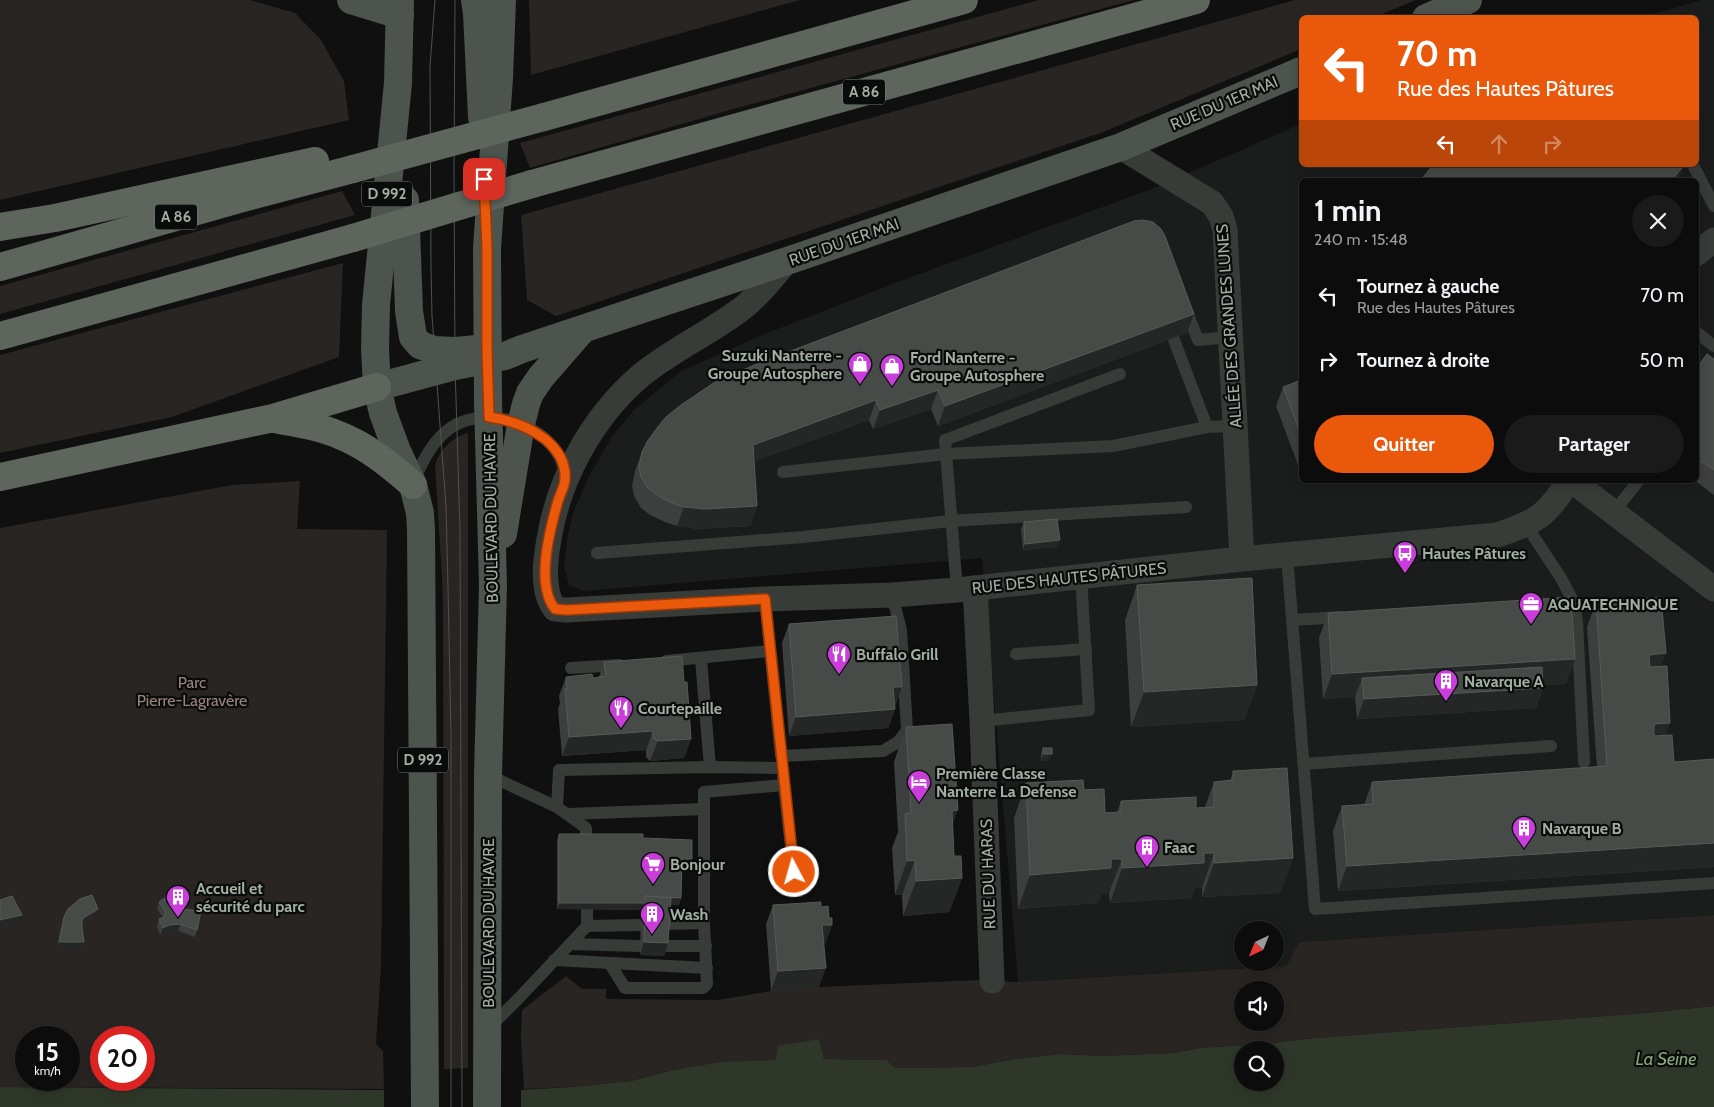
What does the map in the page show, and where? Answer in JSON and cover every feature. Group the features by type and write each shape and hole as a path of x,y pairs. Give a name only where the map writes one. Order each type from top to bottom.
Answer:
{"highway":[{"name":"A 86","path":"0,267 238,199 354,161 542,110 616,98 964,0"},
{"name":"A 86","path":"0,336 353,238 532,184 1196,0"},
{"path":"0,227 354,161"},
{"path":"0,477 273,418 377,387"},
{"path":"273,418 319,428 357,443 413,485"}],"main road":[{"path":"351,0 400,8"},
{"path":"475,0 487,248"},
{"name":"BOULEVARD DU HAVRE","path":"488,1107 488,775 493,585 489,417 493,355 487,248 499,78 502,0"},
{"path":"1433,15 1468,0"},
{"name":"D 992","path":"400,8 398,83 376,305 375,348 377,387 383,413 390,434 413,485 417,498 421,530 424,1107"},
{"name":"RUE DU 1ER MAI","path":"377,387 493,355 522,349 582,330 1121,147 1299,71"},
{"path":"398,83 411,332 420,345 428,349 493,355"},
{"path":"493,585 521,424 530,393 548,368 582,330"}],"street":[{"name":"ALLÉE DES GRANDES LUNES","path":"1121,147 1212,203 1221,216 1225,230 1242,559"},
{"path":"1699,252 1714,240"},
{"path":"565,481 590,436 624,391 654,366 740,310 760,292 787,261"},
{"name":"RUE DES HAUTES PÂTURES","path":"565,481 558,499 548,548 546,582 549,602 555,609 567,610 765,599 892,595 1497,535 1526,526 1542,516 1568,483"},
{"path":"1574,483 1714,589"},
{"name":"RUE DU HARAS","path":"966,589 982,721 992,981"}],"lane":[{"path":"1694,167 1714,206"},
{"path":"1181,295 1198,340 1231,337"},
{"path":"1164,313 1207,427"},
{"path":"1699,334 1714,346"},
{"path":"966,589 950,521 944,440 1120,374"},
{"path":"413,485 425,458 441,436 457,424 470,419 489,417 521,424 536,433 556,450 564,466 565,481"},
{"path":"783,472 946,454 1112,446 1207,427 1235,426"},
{"path":"1614,512 1637,483"},
{"path":"597,553 803,537 950,521 1186,507"},
{"path":"1526,526 1561,578 1574,603 1577,620 1584,762"},
{"path":"1287,555 1316,908 1714,883"},
{"path":"982,721 1089,710 1081,577"},
{"path":"562,811 559,770 710,767 782,762 883,750 898,742 907,730 902,630 892,595"},
{"path":"765,599 796,889"},
{"path":"1292,620 1350,616"},
{"path":"1016,654 1086,649"},
{"path":"651,662 701,659 770,651"},
{"path":"701,659 710,767"},
{"path":"571,668 631,664"},
{"path":"1304,764 1551,746"},
{"path":"488,775 562,811 586,828 586,841"},
{"path":"610,964 625,988 703,988 707,984 704,923 704,792 784,785"},
{"path":"562,811 704,809"},
{"path":"587,909 588,926"},
{"path":"665,924 704,923"},
{"path":"488,1033 554,960 588,926 640,925"},
{"path":"570,944 640,946"},
{"path":"664,946 706,946"},
{"path":"554,960 707,968"}],"shaded area":[{"path":"1701,0 1714,0 1714,915 1299,942 1286,966 1284,966 1284,921 1234,921 1234,969 1018,982 982,558 584,591 569,585 564,567 567,539 573,513 589,476 611,438 633,411 681,371 767,333 911,277 1154,188 1299,125 1299,167 1699,167 1699,15 1650,15"}],"green space":[{"path":"0,0 250,0 295,13 321,40 344,81 349,120 0,200"},
{"path":"529,0 800,0 531,75"},
{"path":"1039,0 1134,0 737,108 530,168 520,143"},
{"path":"1295,0 1416,0 1380,15 1299,15 1299,50 1103,132 556,316 527,300 521,215"},
{"path":"342,191 355,215 0,314 0,286"},
{"path":"343,263 339,357 172,417 0,453 0,355"},
{"path":"468,433 468,1068 444,1069 443,611 435,466 447,445"},
{"name":"Parc Pierre-Lagravère","path":"300,481 297,529 387,530 381,967 376,1044 383,1051 384,1089 155,1088 155,1026 90,1026 90,1087 80,1087 80,1026 15,1026 15,1087 0,1087 0,528 232,485"},
{"path":"1714,915 1714,1006 1284,1042 1234,1041 1234,1046 1199,1048 1175,1053 1101,1056 1061,1054 1015,1059 972,1067 896,1068 886,1060 824,1059 819,1039 776,1060 722,1063 673,1070 631,1081 571,1087 524,1089 521,1037 522,1010 566,976 582,989 606,989 606,999 718,1000 771,991 819,987 979,980 1018,982 1234,969 1234,971 1284,971 1284,966 1286,966 1299,942"}],"water":[{"name":"La Seine","path":"1714,1006 1714,1107 0,1107 0,1087 15,1087 15,1091 80,1091 80,1088 90,1088 90,1091 155,1091 155,1088 502,1091 571,1087 631,1081 673,1070 722,1062 776,1060 778,1046 819,1039 824,1059 886,1060 896,1068 972,1067 1015,1059 1061,1054 1101,1056 1175,1053 1199,1048 1234,1046 1234,1091 1284,1091 1284,1042 1646,1013"}],"pier":[{"path":"384,1087 521,1087 521,1107 384,1107"}],"building":[{"path":"1431,167 1682,167 1674,178 1423,178"},
{"name":"Ford Nanterre - Groupe Autosphere","path":"1134,221 1153,222 1161,229 1165,236 1194,314 945,406 938,390 880,410 876,400 753,445 757,506 705,509 684,507 657,495 648,488 641,477 639,467 642,452 657,428 666,417 681,405 715,382 759,363"},
{"path":"1707,354 1714,359 1714,470 1699,460 1699,365"},
{"path":"1299,381 1299,430 1283,387"},
{"path":"1057,519 1060,540 1025,544 1024,522"},
{"path":"1252,578 1257,685 1144,692 1137,585"},
{"path":"1571,597 1575,659 1332,674 1328,613"},
{"path":"1661,597 1666,653 1649,655 1650,667 1667,666 1670,723 1654,724 1654,736 1672,735 1674,762 1714,759 1714,843 1347,866 1342,806 1373,804 1372,782 1607,766 1596,602"},
{"name":"Buffalo Grill","path":"896,616 902,687 893,687 895,709 796,717 789,624"},
{"name":"Courtepaille","path":"682,656 684,682 687,682 691,739 658,741 653,738 653,731 569,737 565,689 567,689 566,677 592,674 593,678 606,676 604,662"},
{"path":"1542,667 1543,688 1364,699 1362,678"},
{"path":"952,724 958,810 952,811 954,856 961,856 962,878 916,881 915,860 907,861 905,814 911,813 906,727"},
{"path":"1043,748 1052,748 1052,754 1043,754"},
{"path":"1287,768 1293,858 1214,863 1214,853 1204,853 1204,863 1122,868 1122,859 1111,859 1111,868 1030,875 1026,783 1083,780 1084,790 1104,789 1105,813 1121,812 1121,801 1196,797 1196,808 1214,807 1214,782 1233,780 1233,771"},
{"path":"559,834 643,834 643,838 692,840 692,859 682,859 681,898 645,896 643,903 559,903"},
{"path":"170,894 184,909 201,911 197,930 180,924 169,925 163,928 159,919 164,917 166,912 159,902"},
{"path":"92,895 98,909 82,920 84,942 59,942 64,917 68,909 80,899"},
{"path":"12,896 22,915 0,920 0,900"},
{"path":"645,896 671,898 668,943 644,942"},
{"path":"821,902 821,907 828,906 829,918 832,918 832,925 822,925 826,968 778,971 773,905"}],"tram line":[{"path":"435,0 430,66 431,267 432,316 446,507 448,588 451,735 451,1107"},
{"path":"455,0 455,366 460,530 462,1107"}],"place":[{"name":"Suzuki Nanterre - Groupe Autosphere","path":"860,385"},
{"name":"Ford Nanterre - Groupe Autosphere","path":"892,387"},
{"name":"Hautes Pâtures","path":"1405,574"},
{"name":"AQUATECHNIQUE","path":"1531,625"},
{"name":"Buffalo Grill","path":"839,675"},
{"name":"Navarque A","path":"1446,702"},
{"name":"Courtepaille","path":"621,729"},
{"name":"Première Classe Nanterre La Defense","path":"919,803"},
{"name":"Navarque B","path":"1524,849"},
{"name":"Faac","path":"1147,868"},
{"name":"Bonjour","path":"653,885"},
{"name":"Accueil et sécurité du parc","path":"178,918"},
{"name":"Wash","path":"652,935"}],"route":[{"path":"484,179 487,248 489,417 521,424 536,433 551,444 564,466 565,481 560,492 550,531 546,562 549,602 555,609 567,610 765,599 794,872"}]}
